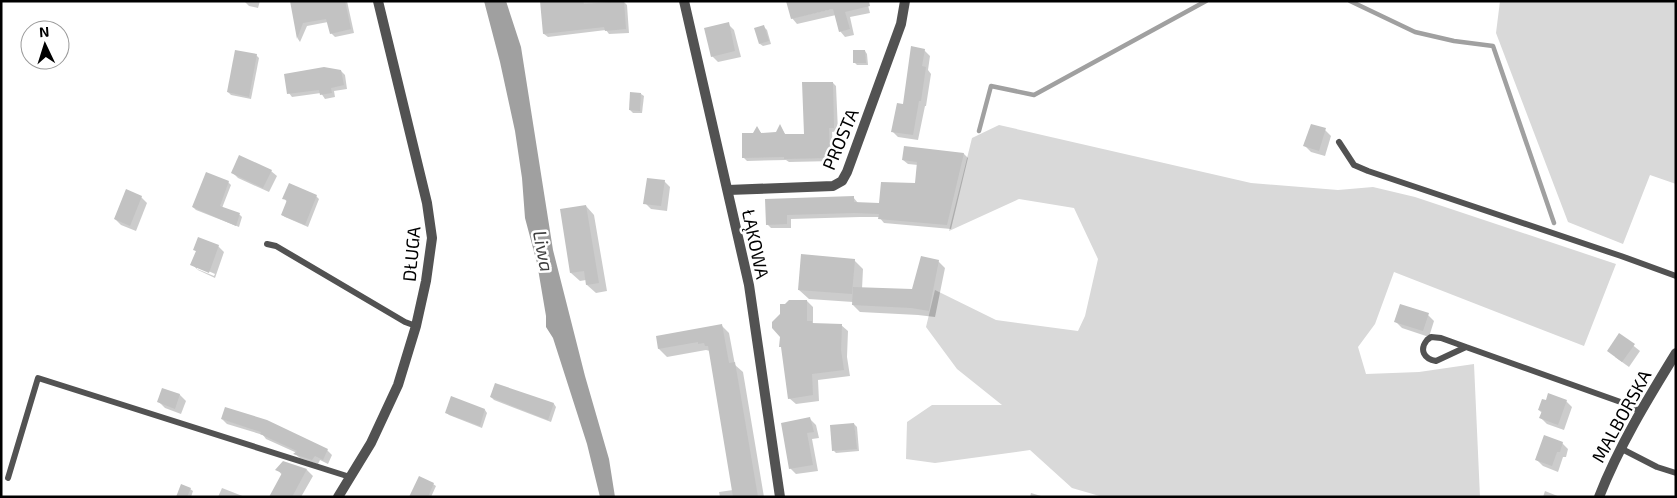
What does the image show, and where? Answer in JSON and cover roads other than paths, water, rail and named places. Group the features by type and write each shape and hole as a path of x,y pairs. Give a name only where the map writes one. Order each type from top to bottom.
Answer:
{"street":[{"name":"DŁUGA","path":"338,497 371,443 398,386 416,326 432,238 430,220 378,1"},
{"name":"ŁĄKOWA","path":"684,1 749,286 780,497"},
{"name":"PROSTA","path":"728,190 833,186 842,181 847,172 901,24 905,1"},
{"name":"MALBORSKA","path":"1599,497 1620,448 1640,411 1676,353"}],"lane":[{"path":"1339,142 1354,165 1368,171 1676,276"},
{"path":"267,244 276,246 405,322 416,326"},
{"path":"1466,347 1436,361 1427,357 1422,350 1422,346 1427,340 1435,337 1466,347 1630,405 1640,411"},
{"path":"8,478 38,378 350,477"},
{"path":"1620,448 1657,467 1676,473"}],"water":[{"name":"Liwa","path":"484,1 506,1 521,47 553,250 585,376 609,459 615,497 600,497 587,444 553,338 546,327 546,316 537,263 525,218 522,178 515,131"}],"waterway":[{"path":"979,131 991,86 1034,95 1206,1"},
{"path":"1350,1 1415,32 1454,41 1493,46 1554,223"}]}
